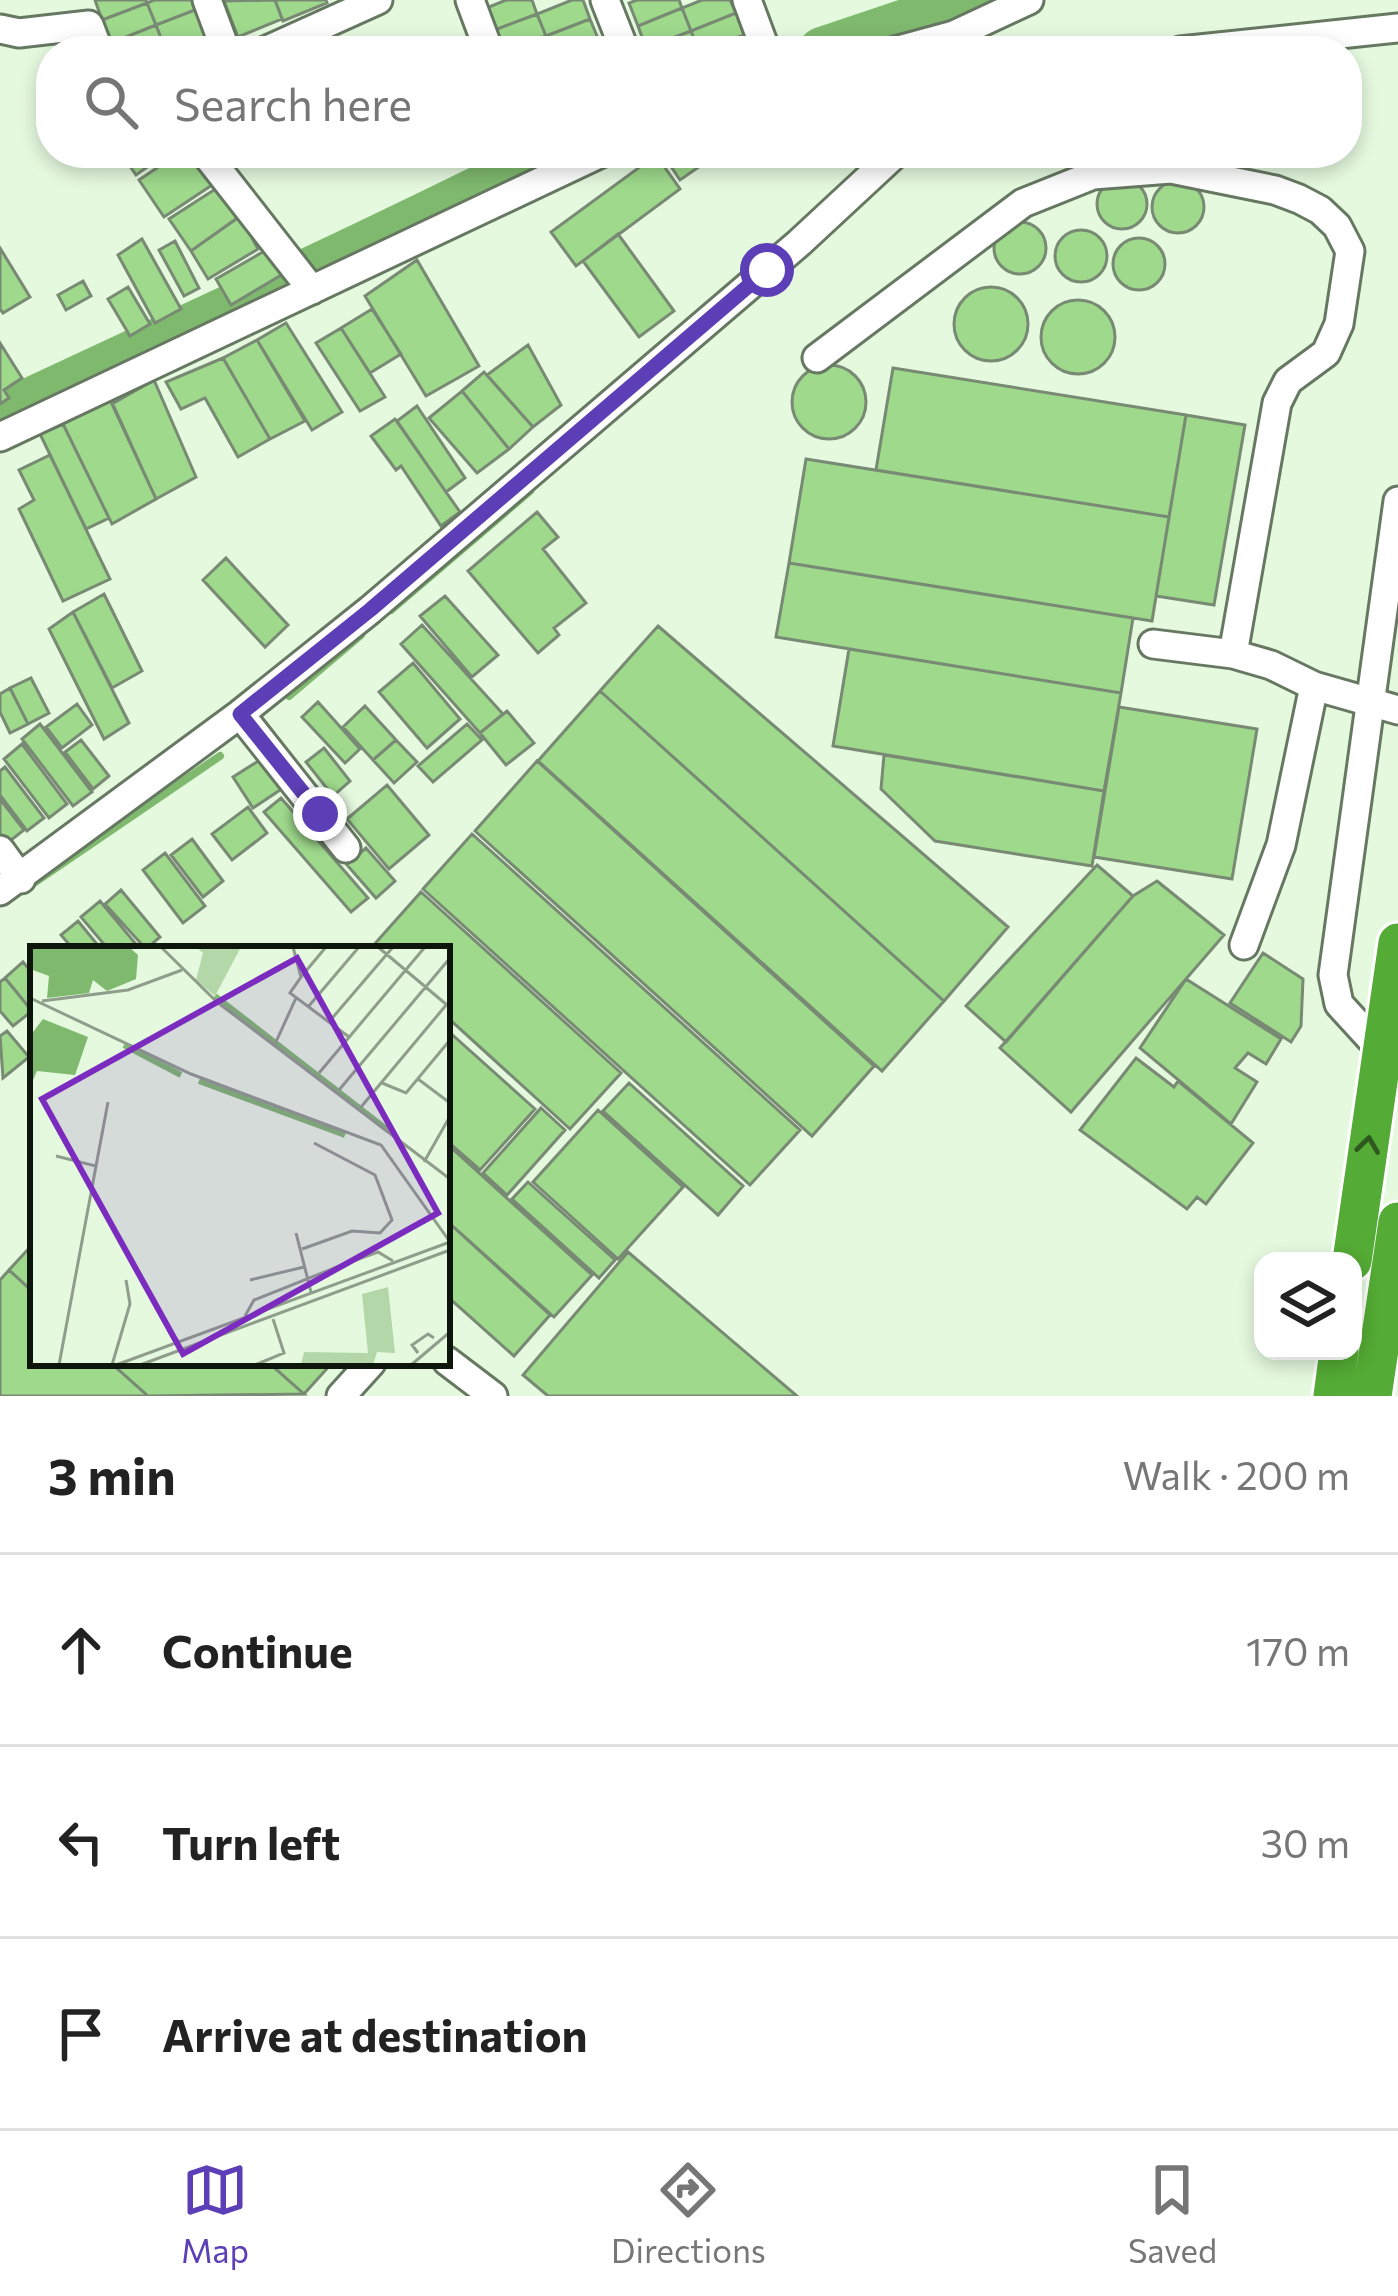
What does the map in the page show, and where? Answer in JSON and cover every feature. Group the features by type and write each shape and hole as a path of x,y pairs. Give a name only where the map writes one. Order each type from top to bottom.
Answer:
{"highway":[{"path":"1353,1252 1398,943"},
{"path":"1372,1396 1398,1222"},
{"path":"1333,1396 1339,1360"}],"street":[{"path":"207,0 220,36"},
{"path":"293,36 342,8 379,0"},
{"path":"470,0 483,36"},
{"path":"605,0 619,36"},
{"path":"748,0 761,36"},
{"path":"970,36 1029,0"},
{"path":"0,29 19,33 89,26"},
{"path":"1322,36 1398,28"},
{"path":"217,168 310,286"},
{"path":"0,437 541,168"},
{"path":"0,850 10,885 240,714 478,518 880,168"},
{"path":"817,358 1024,202 1093,175 1171,169 1196,172 1275,190 1320,210 1337,226 1350,251 1347,287 1339,325 1326,353 1288,380 1276,403 1233,654"},
{"path":"1382,1051 1339,1004 1334,975 1398,501"},
{"path":"1154,644 1233,654 1369,705 1398,710"},
{"path":"1244,945 1282,845 1314,686"},
{"path":"240,714 346,848"},
{"path":"450,1363 493,1396"},
{"path":"341,1396 368,1366"}],"building":[{"path":"95,0 146,0 147,3 102,20"},
{"path":"197,0 200,8 156,25 147,3"},
{"path":"275,0 282,19 238,36 224,1"},
{"path":"275,0 326,0 327,3 283,21"},
{"path":"506,0 532,0 537,14 492,31 484,9"},
{"path":"583,0 590,19 546,36 537,14"},
{"path":"679,0 682,8 638,26 629,3"},
{"path":"702,0 730,0 736,13 691,31 682,8"},
{"path":"147,3 156,25 128,36 108,36 102,20"},
{"path":"200,8 208,36 160,36 156,25"},
{"path":"682,8 691,31 678,36 642,36 638,26"},
{"path":"736,13 744,35 693,36 691,31"},
{"path":"537,14 546,36 494,36 492,31"},
{"path":"590,19 597,36 546,36"},
{"path":"156,25 160,36 128,36"},
{"path":"157,168 200,168 212,185 164,217 139,180"},
{"path":"638,168 665,168 680,189 576,266 551,232"},
{"path":"672,168 697,168 680,180"},
{"path":"1122,179 1140,186 1147,204 1140,222 1122,229 1104,222 1097,204 1104,186"},
{"path":"1178,181 1196,189 1204,207 1196,225 1178,233 1160,225 1152,207 1160,189"},
{"path":"217,188 238,218 191,251 169,219"},
{"path":"240,216 258,249 208,279 191,251"},
{"path":"1020,222 1038,230 1046,248 1038,266 1020,274 1002,266 994,248 1002,230"},
{"path":"1081,230 1100,237 1107,256 1100,275 1081,282 1062,275 1055,256 1062,237"},
{"path":"618,234 674,311 639,337 583,261"},
{"path":"1139,238 1158,245 1165,264 1158,283 1139,290 1120,283 1113,264 1120,245"},
{"path":"142,239 181,309 155,323 118,255"},
{"path":"175,241 199,288 184,296 159,250"},
{"path":"0,248 30,297 3,313 0,309"},
{"path":"268,249 283,274 231,305 216,279"},
{"path":"417,260 479,366 426,396 365,296"},
{"path":"83,281 91,296 66,310 58,295"},
{"path":"128,287 150,324 130,336 108,299"},
{"path":"991,287 1017,298 1028,324 1017,350 991,361 965,350 954,324 965,298"},
{"path":"1078,300 1104,311 1115,337 1104,363 1078,374 1052,363 1041,337 1052,311"},
{"path":"372,309 401,354 370,373 341,328"},
{"path":"286,323 342,412 312,430 257,340"},
{"path":"341,328 385,397 360,411 316,343"},
{"path":"257,340 305,421 270,439 223,358"},
{"path":"0,343 22,378 4,390 9,398 0,404"},
{"path":"528,345 561,405 533,427 487,375"},
{"path":"223,358 270,439 238,457 205,398 181,409 166,382"},
{"path":"829,365 855,376 866,402 855,428 829,439 803,428 792,402 803,376"},
{"path":"893,368 1186,415 1169,517 876,470"},
{"path":"484,372 533,427 509,449 462,391"},
{"path":"154,380 196,477 156,499 112,404"},
{"path":"462,391 509,449 477,473 429,418"},
{"path":"111,400 156,499 112,524 63,424"},
{"path":"417,406 465,478 446,492 397,421"},
{"path":"1186,415 1245,425 1214,605 1156,596"},
{"path":"395,419 460,512 441,526 401,466 396,470 371,436"},
{"path":"63,424 109,518 86,529 40,434"},
{"path":"50,455 110,579 63,601 19,509 34,500 19,470"},
{"path":"806,459 1169,517 1152,621 789,563"},
{"path":"537,512 558,537 543,549 586,603 554,628 559,635 538,653 468,571"},
{"path":"226,558 288,625 265,647 203,580"},
{"path":"789,563 1133,618 1121,693 776,637"},
{"path":"104,594 142,671 112,688 73,612"},
{"path":"445,596 498,655 472,677 420,616"},
{"path":"73,612 129,723 104,739 49,629"},
{"path":"422,625 503,714 480,733 401,644"},
{"path":"658,626 1008,927 944,1001 600,691"},
{"path":"849,649 1121,693 1104,791 833,746"},
{"path":"413,663 460,719 427,748 379,692"},
{"path":"31,678 49,713 28,724 10,688"},
{"path":"10,688 28,724 10,733 0,712 0,694"},
{"path":"600,691 944,1001 882,1071 538,761"},
{"path":"318,702 360,749 345,763 302,717"},
{"path":"77,704 92,725 62,748 46,727"},
{"path":"365,706 396,740 373,760 343,727"},
{"path":"1119,707 1257,729 1232,879 1094,857"},
{"path":"507,711 534,743 506,765 480,733"},
{"path":"40,724 92,792 73,806 22,739"},
{"path":"467,724 482,740 433,782 418,766"},
{"path":"81,740 109,776 93,789 65,752"},
{"path":"396,740 417,762 394,783 373,760"},
{"path":"22,744 67,804 49,818 4,759"},
{"path":"324,748 350,781 333,796 306,762"},
{"path":"884,755 1104,791 1092,866 935,841 881,789"},
{"path":"263,758 283,788 253,808 233,777"},
{"path":"537,761 874,1066 812,1136 475,831"},
{"path":"5,767 44,818 27,831 0,795 0,771"},
{"path":"387,785 429,835 389,869 347,819"},
{"path":"281,798 368,898 351,912 264,812"},
{"path":"0,799 24,830 2,847 0,844"},
{"path":"248,807 267,833 232,860 212,834"},
{"path":"472,834 800,1130 750,1185 423,889"},
{"path":"192,839 223,881 203,897 171,855"},
{"path":"366,848 395,881 376,898 347,865"},
{"path":"165,853 205,906 183,923 143,870"},
{"path":"1097,865 1133,896 1006,1042 966,1006"},
{"path":"1157,881 1224,935 1071,1112 1000,1048 1133,896"},
{"path":"121,890 160,937 143,946 105,904"},
{"path":"421,892 621,1073 570,1129 450,1020 450,946 373,946"},
{"path":"100,901 138,946 105,946 81,917"},
{"path":"78,921 99,946 70,946 61,935"},
{"path":"1263,953 1303,979 1301,1026 1291,1042 1230,1003"},
{"path":"23,962 30,970 30,1009 5,978"},
{"path":"5,978 30,1009 13,1026 0,1011 0,982"},
{"path":"1186,979 1281,1039 1266,1064 1248,1053 1235,1068 1257,1082 1231,1124 1140,1048"},
{"path":"7,1031 29,1057 3,1078 0,1036"},
{"path":"450,1033 535,1109 480,1170 450,1144"},
{"path":"1136,1058 1174,1087 1178,1081 1253,1143 1206,1204 1197,1197 1187,1209 1080,1130"},
{"path":"629,1083 743,1186 718,1215 603,1111"},
{"path":"541,1108 565,1130 507,1195 483,1173"},
{"path":"598,1110 683,1187 618,1259 533,1182"},
{"path":"450,1147 592,1275 554,1317 450,1224"},
{"path":"528,1182 615,1260 599,1278 512,1199"},
{"path":"450,1224 550,1315 514,1356 450,1299"},
{"path":"30,1247 30,1289 9,1270"},
{"path":"628,1252 797,1396 548,1396 523,1375"},
{"path":"9,1270 30,1289 30,1366 114,1366 148,1396 0,1396 0,1280"},
{"path":"114,1366 272,1366 304,1394 148,1396"},
{"path":"272,1366 329,1366 304,1394"}],"waterway":[{"path":"867,36 974,0"},
{"path":"0,416 522,168"},
{"path":"391,610 530,491"},
{"path":"289,696 361,635"},
{"path":"28,887 220,756"}],"route":[{"path":"320,814 240,714 370,610 767,270"}]}
